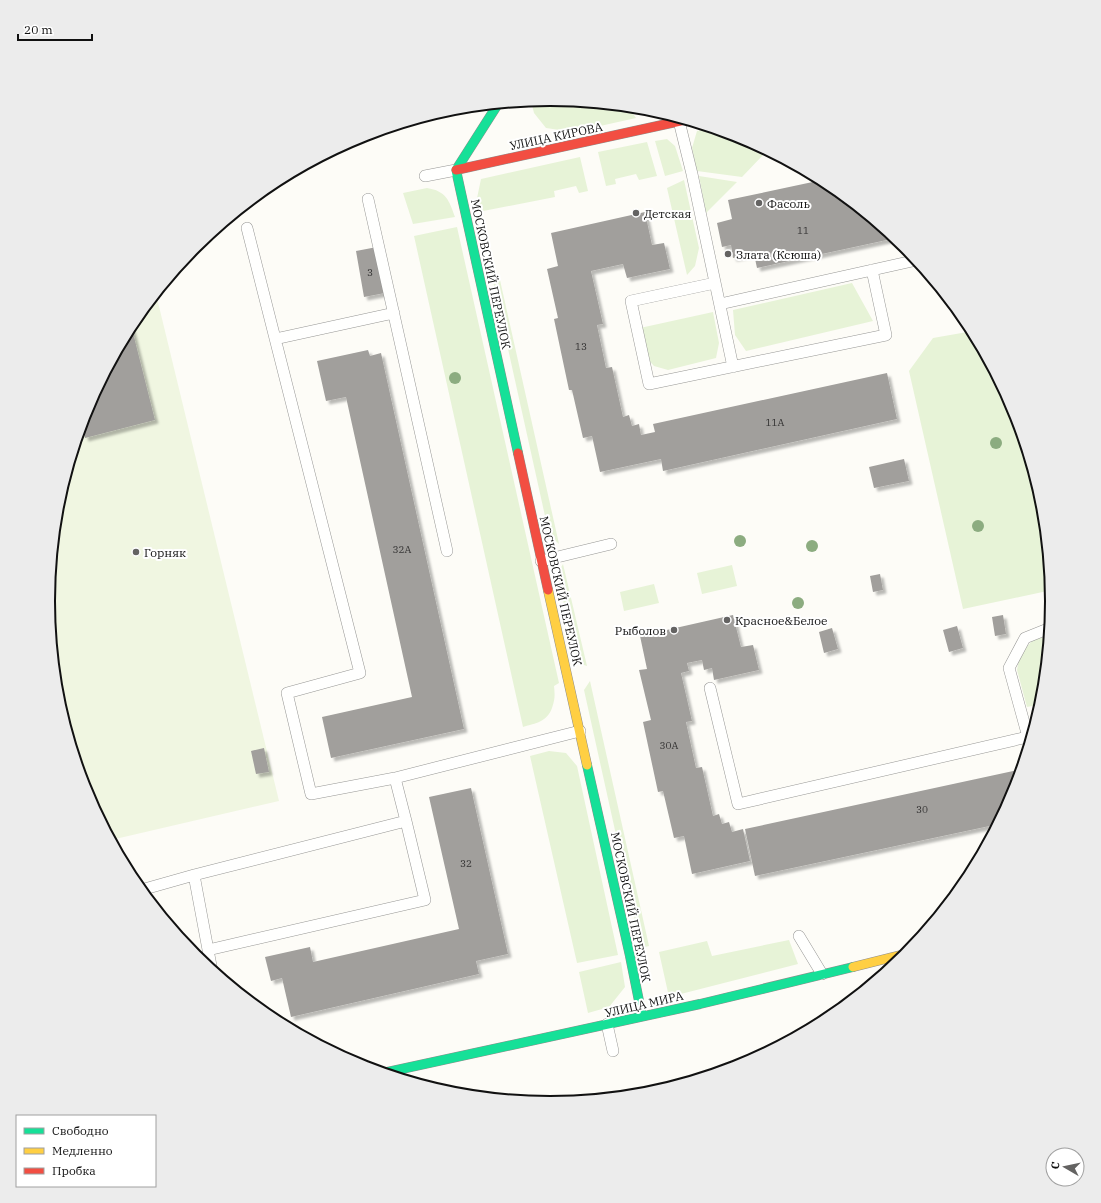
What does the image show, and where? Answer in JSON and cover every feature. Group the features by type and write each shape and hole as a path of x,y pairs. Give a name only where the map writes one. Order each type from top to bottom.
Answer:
{"street":[{"path":"456,170 495,109"},
{"name":"УЛИЦА КИРОВА","path":"456,170 674,122"},
{"name":"МОСКОВСКИЙ ПЕРЕУЛОК","path":"456,170 642,1016"},
{"name":"УЛИЦА МИРА","path":"392,1071 700,1004 898,955"}],"lane":[{"path":"683,124 733,368"},
{"path":"425,176 456,170"},
{"path":"368,199 447,551"},
{"path":"247,228 360,674 287,693 311,794 395,778 580,731"},
{"path":"720,304 911,261"},
{"path":"715,283 631,301 649,384 733,368 886,335 872,270"},
{"path":"275,339 394,313"},
{"path":"541,560 611,544"},
{"path":"1029,731 1009,668 1024,638 1045,630"},
{"path":"710,688 738,804 1027,737"},
{"path":"208,950 425,900 395,778"},
{"path":"147,888 406,821"},
{"path":"194,875 210,961"},
{"path":"799,936 822,974"},
{"path":"608,1024 613,1051"}],"green space":[{"path":"532,107 583,107 633,113 636,118 573,132 546,128 534,113"},
{"path":"703,130 710,132 764,154 742,177 697,171 692,148 697,131"},
{"path":"667,139 675,146 683,171 665,176 655,141"},
{"path":"647,142 657,176 639,180 636,174 615,179 616,184 606,186 598,152"},
{"path":"580,157 588,191 579,193 576,186 554,191 555,197 478,212 476,203 481,179"},
{"path":"699,176 737,182 706,213"},
{"path":"684,180 699,248 695,266 687,275 667,188"},
{"path":"427,188 439,191 446,197 455,217 413,224 403,193"},
{"path":"457,227 559,683 554,686 554,702 550,713 537,723 523,727 414,236"},
{"path":"500,280 559,544 549,534 493,281"},
{"path":"852,283 873,321 746,351 735,335 733,310"},
{"name":"Горняк","path":"157,300 279,801 116,839 93,791 81,761 72,730 59,666 55,602 59,537 65,505 81,442 106,382 121,354"},
{"path":"713,312 719,343 716,358 668,370 654,366 647,358 640,328"},
{"path":"966,332 995,382 1020,442 1029,473 1042,537 1046,591 963,609 909,371 933,338"},
{"path":"563,564 587,666 578,663 557,575"},
{"path":"732,565 737,586 702,594 697,573"},
{"path":"654,584 659,603 624,611 620,592"},
{"path":"1045,637 1042,666 1034,706 1027,707 1017,670 1020,654 1033,640"},
{"path":"590,681 649,946 641,948 584,690"},
{"path":"549,751 566,753 577,766 618,955 577,963 530,756"},
{"path":"789,940 798,964 669,997 659,952 707,941 712,956"},
{"path":"621,962 625,987 609,1007 588,1013 579,972"}],"building":[{"path":"813,182 852,208 889,240 757,268 754,254 733,258 731,245 722,247 717,223 732,219 728,200"},
{"path":"645,212 652,245 664,243 670,269 627,278 623,264 591,271 603,324 597,325 606,368 612,367 623,417 629,415 632,426 639,424 641,435 655,432 653,424 887,373 897,419 663,471 661,459 600,472 592,436 583,438 572,390 569,390 554,319 558,318 547,269 558,266 551,233"},
{"path":"377,247 385,293 364,297 356,251"},
{"path":"133,335 155,420 85,438 84,434 106,382"},
{"path":"368,350 370,356 381,353 464,729 331,758 322,717 412,697 346,397 326,401 317,361"},
{"path":"904,459 909,481 874,488 869,467"},
{"path":"880,574 883,590 873,592 870,576"},
{"path":"733,615 741,647 753,645 759,670 714,680 712,668 704,670 702,660 687,663 689,671 681,673 692,721 686,722 696,768 702,767 713,816 719,814 722,824 729,822 732,832 743,829 750,861 692,874 684,836 674,838 663,791 658,792 643,722 651,720 639,670 647,669 640,636"},
{"path":"1003,615 1006,634 995,636 992,617"},
{"path":"957,626 963,648 949,652 943,630"},
{"path":"832,628 838,649 824,653 819,632"},
{"path":"264,748 269,772 256,774 251,751"},
{"path":"1016,770 993,825 755,876 745,829"},
{"path":"471,788 508,954 476,961 479,974 291,1017 282,978 271,981 265,957 310,947 313,962 459,929 429,797"}],"traffic: fast":[{"path":"456,170 495,109"},
{"path":"456,170 518,453"},
{"path":"587,765 642,1016"},
{"path":"392,1071 700,1004 853,967"}],"traffic: slow":[{"path":"548,590 587,765"},
{"path":"853,967 896,956"}],"traffic: jam":[{"path":"456,170 675,122"},
{"path":"518,453 548,590"}],"place":[{"name":"Фасоль","path":"759,203"},
{"name":"Детская","path":"636,213"},
{"name":"Злата (Ксюша)","path":"728,254"},
{"name":"Горняк","path":"136,552"},
{"name":"Красное&Белое","path":"727,620"},
{"name":"Рыболов","path":"674,630"}]}
